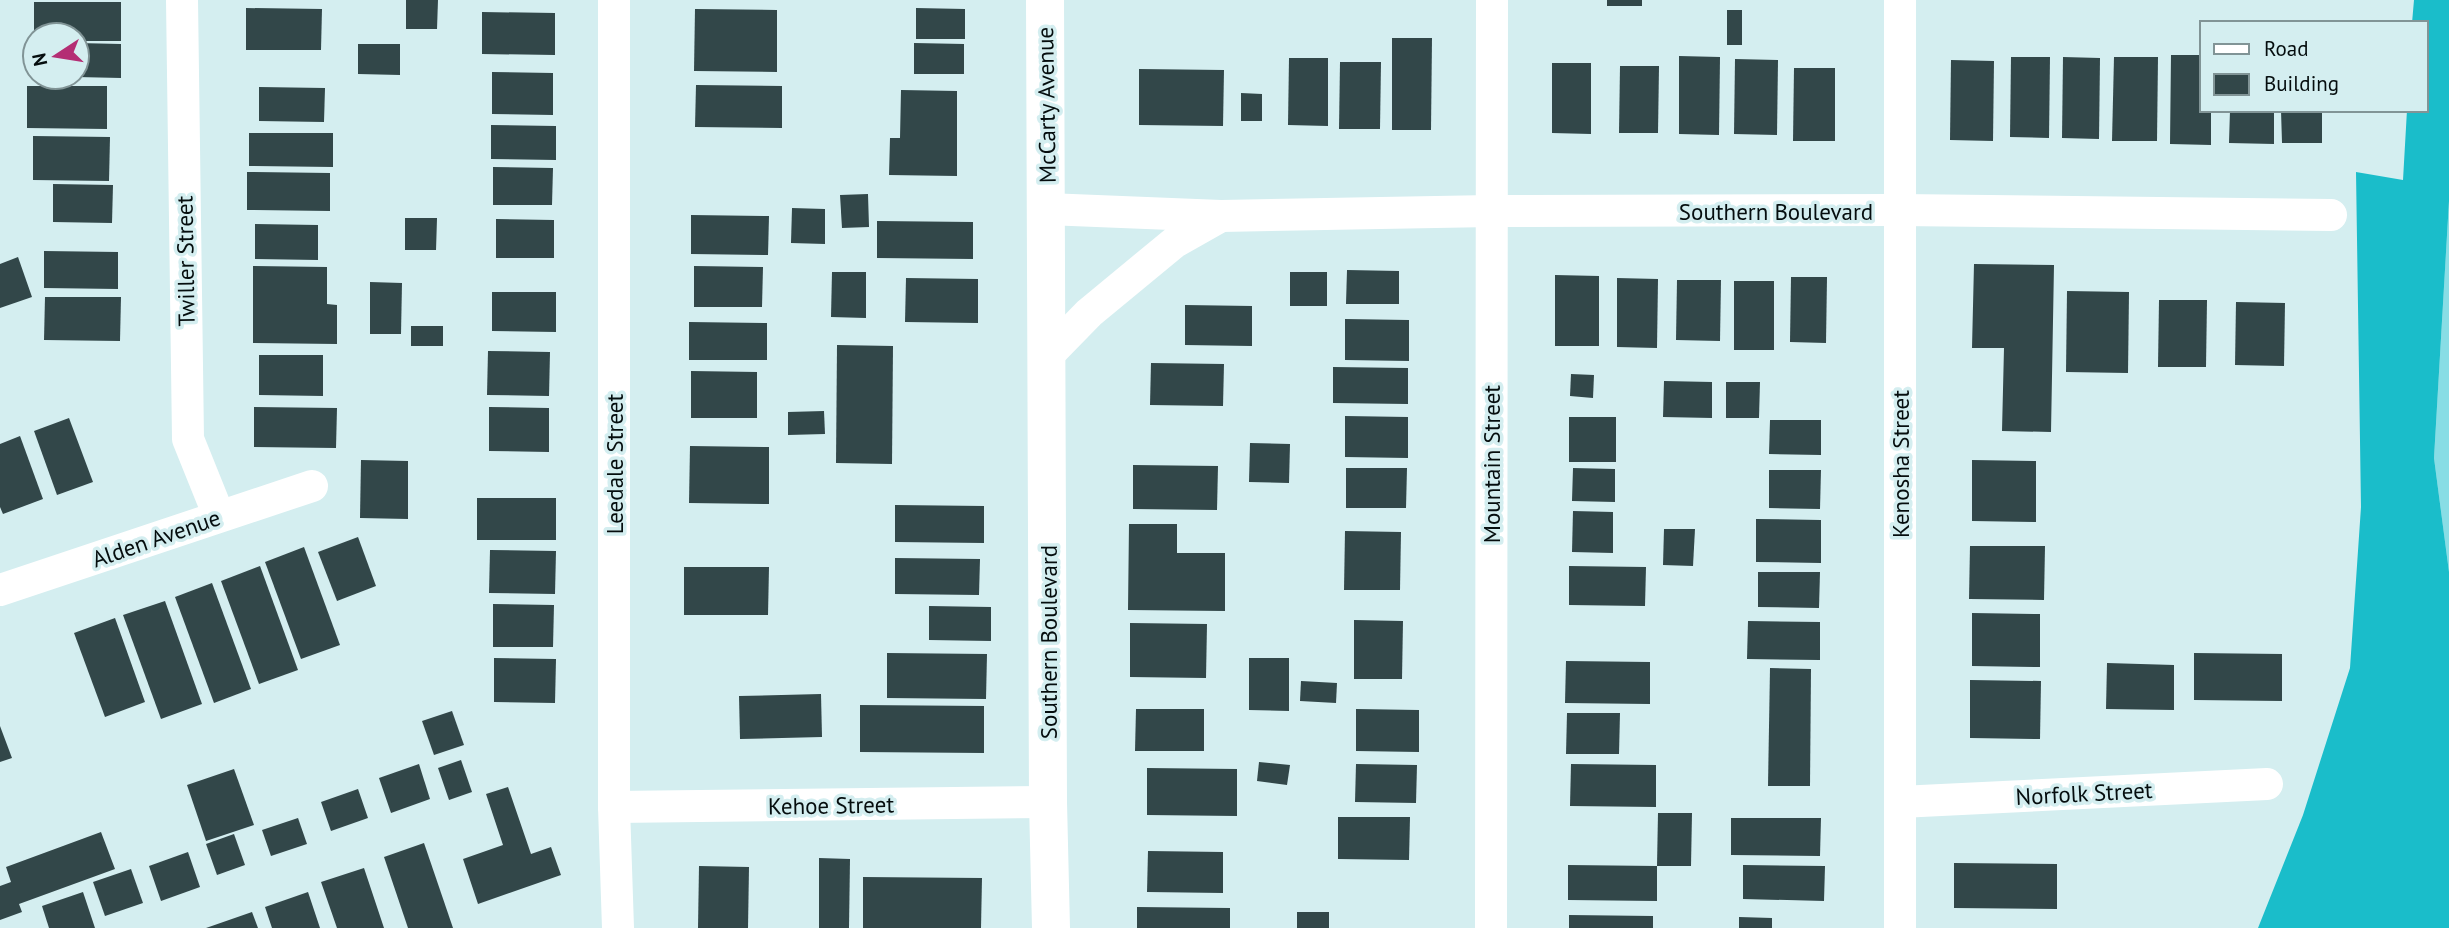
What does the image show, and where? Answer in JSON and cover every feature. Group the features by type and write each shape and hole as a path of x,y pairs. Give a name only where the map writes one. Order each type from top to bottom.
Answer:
{"main road":[{"name":"McCarty Avenue","path":"1045,0 1047,209"},
{"name":"Southern Boulevard","path":"1047,209 1048,802 1051,928"}],"street":[{"name":"Twiller Street","path":"182,0 188,439 219,516"},
{"name":"Leedale Street","path":"614,0 614,807 618,928"},
{"name":"Mountain Street","path":"1491,928 1492,0"},
{"name":"Kenosha Street","path":"1900,0 1900,928"},
{"name":"Southern Boulevard","path":"1047,209 1221,216 1491,211 1900,210 2331,215"},
{"name":"Southern Boulevard","path":"1047,356 1089,313 1175,242 1221,216"},
{"name":"Alden Avenue","path":"0,590 312,486"},
{"name":"Norfolk Street","path":"1900,802 2267,784"},
{"name":"Kehoe Street","path":"614,807 1048,802"}],"shaded area":[{"path":"2414,0 2449,0 2449,201 2434,458 2449,572 2449,928 2258,928 2303,815 2350,668 2361,507 2356,172 2403,180 2407,112 2428,112 2428,21 2412,21"},
{"path":"2449,201 2449,572 2434,458"}],"building":[{"path":"406,0 438,0 437,29 406,29"},
{"path":"1607,0 1642,0 1642,6 1607,6"},
{"path":"34,2 121,2 121,41 91,41 91,21 34,21"},
{"path":"246,8 322,9 321,50 246,50"},
{"path":"916,8 965,9 965,39 916,39"},
{"path":"695,9 777,10 777,72 694,71"},
{"path":"1727,10 1742,10 1742,45 1727,45"},
{"path":"482,12 555,13 555,55 482,54"},
{"path":"1392,38 1432,38 1431,130 1392,130"},
{"path":"91,43 121,44 121,78 91,77"},
{"path":"914,43 964,44 964,74 914,74"},
{"path":"358,44 400,44 400,75 358,74"},
{"path":"2171,55 2200,55 2200,112 2211,112 2211,145 2170,144"},
{"path":"1679,56 1720,57 1719,135 1679,134"},
{"path":"2011,57 2050,57 2049,138 2010,137"},
{"path":"2063,57 2100,58 2099,139 2062,138"},
{"path":"2114,57 2158,57 2157,141 2112,141"},
{"path":"1289,58 1328,58 1328,126 1288,125"},
{"path":"1735,59 1778,60 1777,135 1734,134"},
{"path":"1951,60 1994,61 1993,141 1950,140"},
{"path":"1340,62 1381,62 1380,129 1339,129"},
{"path":"1552,63 1591,63 1591,134 1552,133"},
{"path":"1620,66 1659,66 1658,133 1619,133"},
{"path":"1794,68 1835,68 1835,141 1793,141"},
{"path":"1139,69 1224,70 1223,126 1139,125"},
{"path":"492,72 553,73 553,115 492,114"},
{"path":"696,85 782,86 782,128 695,127"},
{"path":"91,86 107,86 107,129 27,128 27,91 91,91"},
{"path":"259,87 325,88 324,122 259,121"},
{"path":"901,90 957,91 957,176 889,175 890,138 900,138"},
{"path":"1241,93 1262,94 1262,121 1241,121"},
{"path":"2230,112 2274,112 2274,144 2229,143"},
{"path":"2281,112 2322,112 2322,143 2282,143"},
{"path":"491,125 556,126 556,160 491,159"},
{"path":"249,133 333,133 333,167 249,166"},
{"path":"33,136 110,137 109,181 33,180"},
{"path":"493,167 553,168 552,205 493,205"},
{"path":"247,172 330,173 330,211 247,210"},
{"path":"53,184 113,185 112,223 53,222"},
{"path":"868,194 869,227 842,228 840,195"},
{"path":"792,208 825,209 825,244 791,243"},
{"path":"691,215 769,216 768,255 691,254"},
{"path":"405,218 437,218 436,250 405,250"},
{"path":"496,219 554,220 554,258 496,258"},
{"path":"877,221 973,222 973,259 877,258"},
{"path":"255,224 318,225 318,260 255,259"},
{"path":"44,251 118,252 118,289 44,288"},
{"path":"18,257 32,297 0,308 0,264"},
{"path":"1974,264 2054,265 2051,432 2002,431 2004,348 1972,348"},
{"path":"253,266 327,267 327,304 337,305 337,344 253,343"},
{"path":"694,266 763,267 762,307 694,307"},
{"path":"1347,270 1399,271 1399,304 1346,304"},
{"path":"832,272 866,272 866,318 831,317"},
{"path":"1290,272 1327,272 1327,306 1290,306"},
{"path":"1555,275 1599,276 1599,346 1555,346"},
{"path":"1791,277 1827,277 1826,343 1790,342"},
{"path":"906,278 978,279 978,323 905,322"},
{"path":"1617,278 1658,279 1657,348 1617,347"},
{"path":"1677,280 1721,280 1720,341 1676,340"},
{"path":"1734,281 1774,281 1774,350 1734,350"},
{"path":"370,282 402,283 401,334 370,334"},
{"path":"2067,291 2129,292 2128,373 2066,372"},
{"path":"492,292 556,292 556,332 492,331"},
{"path":"45,297 121,297 120,341 44,340"},
{"path":"2159,300 2207,300 2206,367 2158,367"},
{"path":"2236,302 2285,303 2284,366 2235,365"},
{"path":"1185,305 1252,306 1252,346 1185,345"},
{"path":"1345,319 1409,320 1409,361 1345,360"},
{"path":"689,322 767,323 767,360 689,360"},
{"path":"411,326 443,326 443,346 411,346"},
{"path":"837,345 893,346 892,464 836,463"},
{"path":"488,351 550,352 549,396 487,395"},
{"path":"259,355 323,355 323,396 259,395"},
{"path":"1151,363 1224,364 1223,406 1150,405"},
{"path":"1333,367 1408,368 1408,404 1333,403"},
{"path":"691,371 757,372 757,418 691,418"},
{"path":"1571,374 1594,375 1593,398 1570,396"},
{"path":"1664,381 1712,382 1712,418 1663,417"},
{"path":"1726,382 1760,382 1759,418 1726,418"},
{"path":"254,407 337,408 336,448 254,447"},
{"path":"489,407 549,408 549,452 489,451"},
{"path":"824,411 825,434 788,435 788,412"},
{"path":"1345,416 1408,417 1408,458 1345,457"},
{"path":"1569,417 1616,417 1616,462 1569,462"},
{"path":"69,418 93,482 57,495 34,431"},
{"path":"1770,420 1821,420 1821,455 1769,454"},
{"path":"20,436 43,499 3,514 0,507 0,444"},
{"path":"1250,443 1290,444 1289,483 1249,482"},
{"path":"690,446 769,447 769,504 689,503"},
{"path":"361,460 408,461 408,519 360,518"},
{"path":"1972,460 2036,461 2036,522 1972,521"},
{"path":"1133,465 1218,466 1217,510 1133,509"},
{"path":"1346,468 1407,468 1406,508 1346,508"},
{"path":"1573,468 1615,469 1615,502 1572,501"},
{"path":"1769,470 1821,470 1820,509 1769,508"},
{"path":"477,498 556,498 556,540 477,540"},
{"path":"895,505 984,506 984,543 895,542"},
{"path":"1573,511 1613,512 1613,553 1572,552"},
{"path":"1756,519 1821,520 1821,563 1756,562"},
{"path":"1129,524 1177,524 1177,553 1225,553 1225,611 1128,610"},
{"path":"1664,529 1695,529 1693,566 1663,565"},
{"path":"1345,531 1401,532 1400,590 1344,590"},
{"path":"358,537 376,586 337,601 318,552"},
{"path":"1970,546 2045,546 2044,600 1969,599"},
{"path":"304,547 340,645 301,659 265,562"},
{"path":"490,550 556,551 555,594 489,593"},
{"path":"895,558 980,559 979,595 895,594"},
{"path":"260,566 298,670 259,684 221,581"},
{"path":"1569,566 1646,567 1645,606 1569,605"},
{"path":"684,567 769,567 768,615 684,615"},
{"path":"1758,572 1820,572 1819,608 1758,607"},
{"path":"212,583 251,689 214,703 175,597"},
{"path":"165,601 202,704 161,719 123,615"},
{"path":"493,604 554,605 553,647 493,647"},
{"path":"929,606 991,607 991,641 929,640"},
{"path":"1972,613 2040,614 2040,667 1972,666"},
{"path":"115,618 145,702 105,717 74,633"},
{"path":"1354,620 1403,621 1402,679 1354,679"},
{"path":"1748,621 1820,622 1820,660 1747,659"},
{"path":"1130,623 1207,624 1206,678 1130,677"},
{"path":"887,653 987,654 986,699 887,698"},
{"path":"2194,653 2282,654 2282,701 2194,700"},
{"path":"494,658 556,659 555,703 494,702"},
{"path":"1249,658 1289,658 1289,711 1249,710"},
{"path":"1566,661 1650,662 1650,704 1565,703"},
{"path":"2107,663 2174,665 2174,710 2106,709"},
{"path":"1770,668 1811,669 1810,786 1768,786"},
{"path":"1970,680 2041,681 2040,739 1970,738"},
{"path":"1301,681 1337,683 1336,703 1300,701"},
{"path":"821,694 822,737 740,739 739,696"},
{"path":"860,705 984,706 984,753 860,752"},
{"path":"1136,709 1204,709 1204,751 1135,751"},
{"path":"1356,709 1419,710 1419,752 1356,751"},
{"path":"452,711 464,745 434,755 422,721"},
{"path":"1567,713 1620,713 1619,754 1566,754"},
{"path":"0,726 12,758 0,762"},
{"path":"461,760 472,792 449,800 438,768"},
{"path":"1259,762 1290,765 1287,785 1257,781"},
{"path":"419,764 430,799 391,813 379,778"},
{"path":"1356,764 1417,765 1416,803 1355,802"},
{"path":"1571,764 1656,765 1656,807 1570,806"},
{"path":"1147,768 1237,769 1237,816 1147,815"},
{"path":"234,769 254,825 206,841 187,785"},
{"path":"508,787 531,854 551,847 561,875 478,904 463,859 503,845 486,794"},
{"path":"358,789 368,818 331,831 321,802"},
{"path":"1658,813 1692,813 1691,866 1657,866"},
{"path":"1338,817 1410,817 1409,860 1338,859"},
{"path":"298,818 307,844 271,856 262,830"},
{"path":"1731,818 1821,818 1820,856 1731,855"},
{"path":"101,832 115,869 19,904 22,912 0,920 0,886 11,882 6,867"},
{"path":"234,834 245,865 217,875 206,844"},
{"path":"424,843 453,928 408,928 384,857"},
{"path":"1148,851 1223,852 1223,893 1147,892"},
{"path":"188,852 200,887 161,901 149,866"},
{"path":"819,858 850,859 849,928 819,928"},
{"path":"1954,863 2057,864 2057,909 1954,908"},
{"path":"1568,865 1657,866 1657,901 1568,900"},
{"path":"1743,865 1825,866 1824,901 1743,899"},
{"path":"699,866 749,867 748,928 698,928"},
{"path":"364,868 384,928 337,928 321,882"},
{"path":"131,869 143,903 105,916 93,882"},
{"path":"863,877 982,878 981,928 863,928"},
{"path":"83,892 95,928 49,928 42,906"},
{"path":"308,892 320,928 272,928 265,907"},
{"path":"1137,907 1230,908 1230,928 1137,928"},
{"path":"252,912 258,928 206,928"},
{"path":"1297,912 1329,912 1329,928 1297,928"},
{"path":"1569,915 1653,916 1653,928 1569,928"},
{"path":"1739,917 1772,918 1772,928 1739,928"}]}
